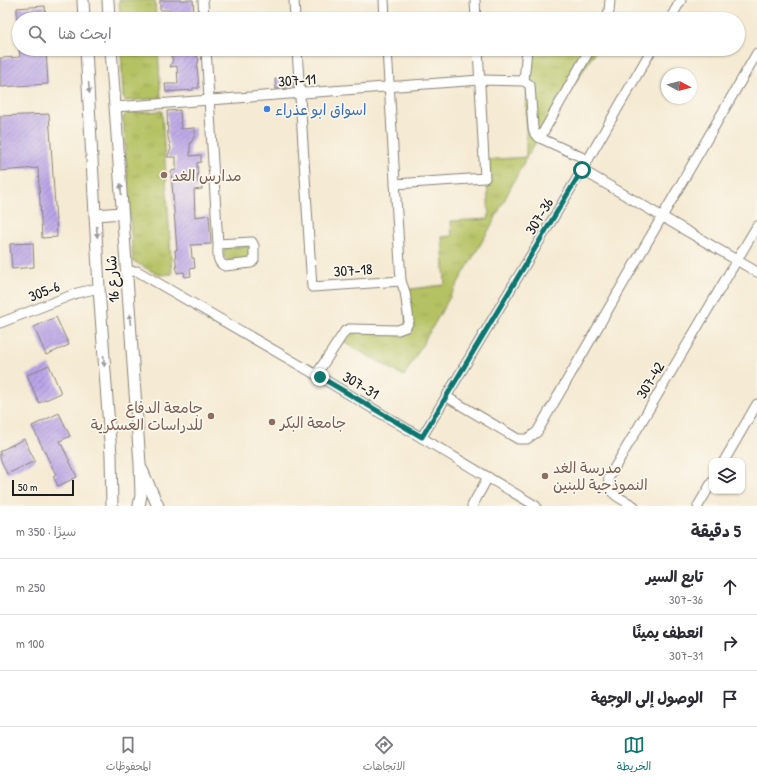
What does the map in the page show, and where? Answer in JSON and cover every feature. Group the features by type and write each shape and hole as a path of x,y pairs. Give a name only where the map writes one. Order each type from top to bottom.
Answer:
{"main road":[{"path":"83,0 84,12"},
{"path":"108,0 109,12"},
{"name":"شارع 16","path":"86,56 99,288 111,455 112,506"},
{"name":"شارع 16","path":"111,56 140,464 141,495 139,506"},
{"path":"96,215 122,213"},
{"path":"140,464 158,506"}],"street":[{"path":"203,0 204,12"},
{"path":"294,0 295,12"},
{"path":"384,0 385,12"},
{"path":"475,0 476,12"},
{"path":"609,12 610,0"},
{"path":"674,12 681,0"},
{"path":"447,397 518,440 527,439 537,432 757,52"},
{"path":"206,56 218,244"},
{"name":"307-18","path":"297,56 312,286 401,281"},
{"path":"316,375 345,331 349,329 398,330 406,327 409,321 405,292 401,281 387,56"},
{"path":"395,184 485,178 478,56"},
{"path":"526,56 524,81 530,85 532,128 535,134 540,138 588,160"},
{"path":"540,138 586,56"},
{"name":"307-36","path":"422,437 588,160 648,56"},
{"name":"307-11","path":"115,107 480,80 524,81"},
{"path":"582,170 757,272"},
{"path":"737,260 757,226"},
{"name":"307-42","path":"634,506 611,492 608,483 609,477 737,260"},
{"name":"307-31","path":"126,272 137,271 422,437 536,506"},
{"name":"305-6","path":"0,323 77,293 99,288"},
{"path":"726,458 757,404"},
{"path":"472,506 488,477"},
{"path":"698,506 709,487"}],"green space":[{"path":"119,0 155,0 156,12 120,12"},
{"path":"121,56 158,56 161,98 126,101 123,98"},
{"path":"527,56 592,56 526,158 490,228 404,376 338,339 345,331 406,327 404,290 443,285 445,283 442,237 452,236 451,221 489,219 484,160 526,157"},
{"path":"162,111 172,274 159,275 133,261 123,117 127,113"},
{"path":"250,246 251,259 229,261 224,257 224,248"}],"building":[{"path":"160,0 193,0 194,12 170,12 170,10 160,10"},
{"path":"45,6 45,12 17,12 17,8"},
{"path":"46,56 48,84 0,87 0,58"},
{"path":"171,56 197,56 199,59 197,67 199,88 193,88 193,90 166,92 165,84 178,84 177,66 170,67 173,60"},
{"path":"293,77 293,88 276,89 275,79"},
{"path":"180,110 181,129 195,128 195,135 190,145 190,156 201,155 201,162 197,163 198,183 202,182 202,189 194,190 195,217 209,215 211,244 191,245 192,258 194,258 195,268 190,269 191,276 185,277 184,272 177,273 175,250 177,250 171,171 176,170 176,157 167,157 171,149 168,137 167,111"},
{"path":"49,114 57,237 42,238 38,168 0,171 0,116"},
{"path":"33,243 34,267 12,269 10,244"},
{"path":"56,317 69,345 46,355 34,327"},
{"path":"49,365 61,393 39,403 27,375"},
{"path":"59,413 70,436 60,441 77,477 58,486 53,476 56,475 32,426"},
{"path":"24,439 35,461 7,474 0,458 0,451"}],"place":[{"name":"اسواق ابو عذراء","path":"267,109"},
{"name":"مدارس الغد","path":"164,175"},
{"name":"جامعة الدفاع للدراسات العسكرية","path":"211,416"},
{"name":"جامعة البكر","path":"272,422"},
{"name":"مدرسة الغد النموذجية للبنين","path":"545,476"}],"route":[{"path":"320,377 422,437 582,170"}]}
